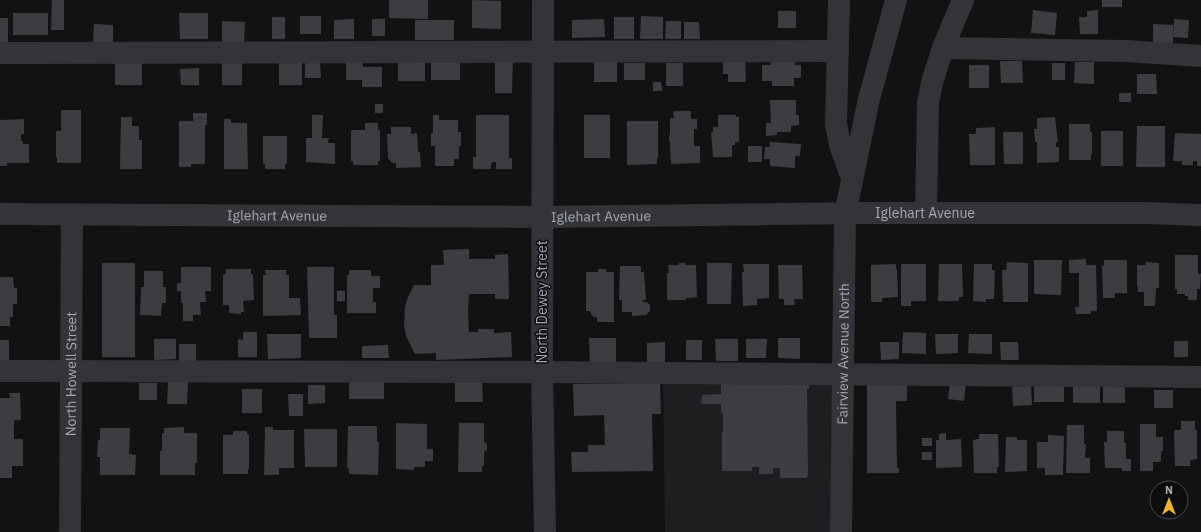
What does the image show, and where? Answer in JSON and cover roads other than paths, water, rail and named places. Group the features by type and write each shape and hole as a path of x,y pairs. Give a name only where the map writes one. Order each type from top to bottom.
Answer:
{"street":[{"name":"North Dewey Street","path":"543,0 542,372 545,532"},
{"path":"838,0 836,124 840,145 852,178"},
{"name":"Fairview Avenue North","path":"841,532 845,214 869,99 896,0"},
{"path":"926,213 928,102 933,79 943,48 963,0"},
{"path":"943,48 1126,50 1201,56"},
{"path":"0,53 838,51"},
{"name":"Iglehart Avenue","path":"0,214 543,217 926,213 1145,213 1201,215"},
{"name":"North Howell Street","path":"70,532 72,215"},
{"path":"0,371 542,372 1201,377"}]}
